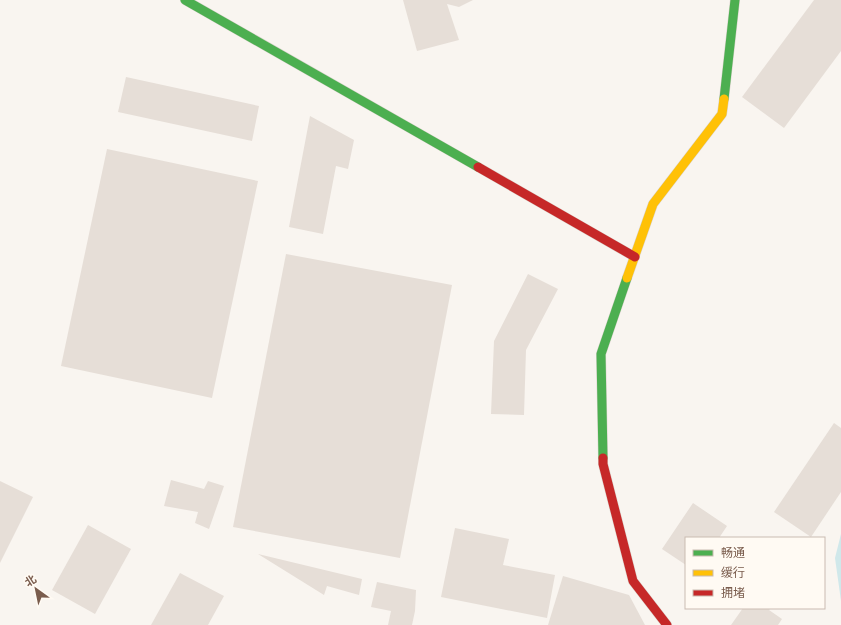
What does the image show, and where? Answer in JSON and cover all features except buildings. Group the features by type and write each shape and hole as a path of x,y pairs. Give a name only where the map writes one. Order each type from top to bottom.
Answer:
{"street":[{"path":"185,0 635,257"},
{"path":"666,625 633,581 603,464 601,354 653,204 722,114 735,0"}],"water":[{"path":"841,534 841,601 835,558"}],"traffic: fast":[{"path":"185,0 478,167"},
{"path":"724,99 735,0"},
{"path":"603,458 601,354 627,278"}],"traffic: slow":[{"path":"627,278 653,204 722,114 724,99"}],"traffic: jam":[{"path":"478,167 635,257"},
{"path":"603,458 603,464 633,581 667,625"}]}
